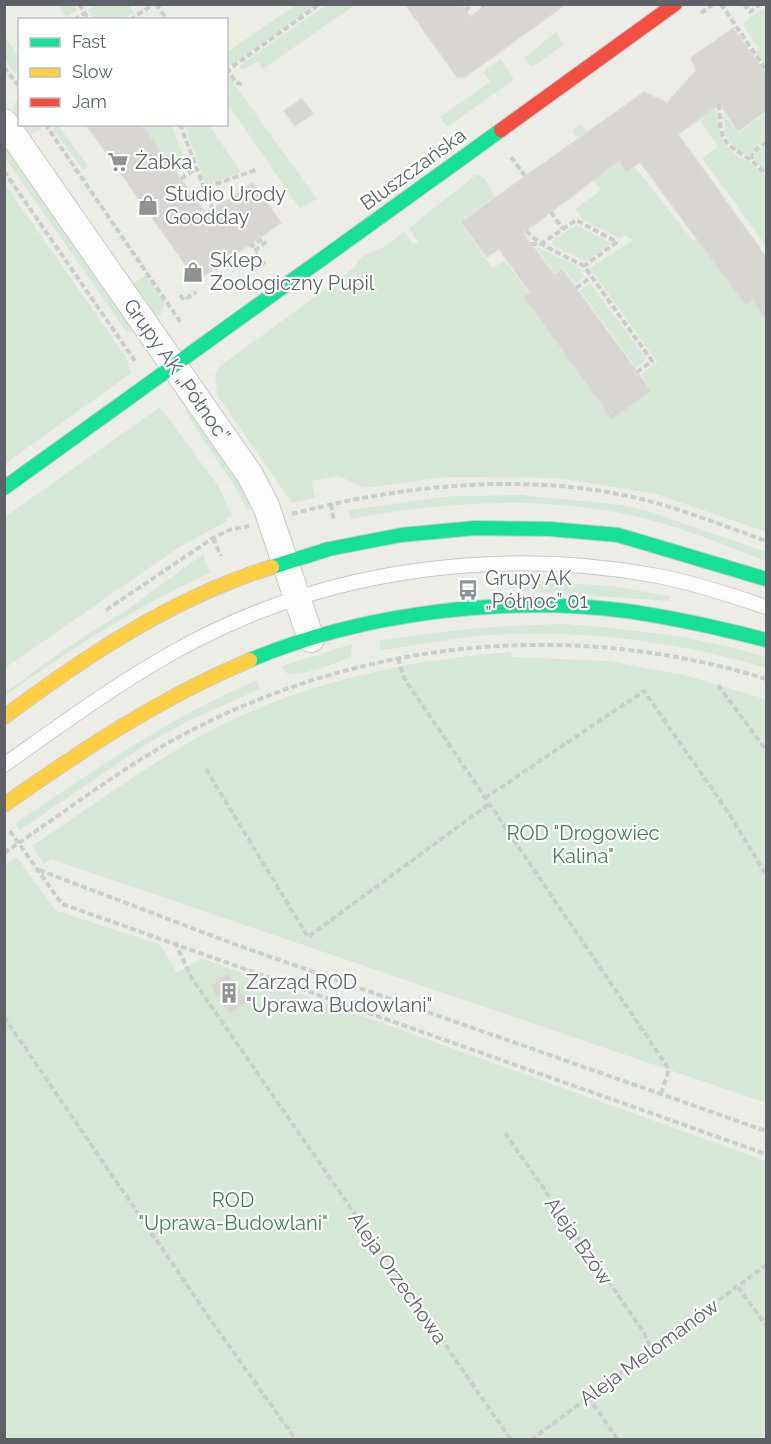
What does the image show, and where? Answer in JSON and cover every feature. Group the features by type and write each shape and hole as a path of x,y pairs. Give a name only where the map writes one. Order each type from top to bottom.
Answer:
{"main road":[{"name":"Bluszczańska","path":"4,488 675,4"},
{"path":"4,717 66,671 168,610 232,581 284,563 340,546 404,534 455,527 514,526 605,533 766,579"},
{"path":"4,805 118,728 190,686 256,657 311,639 414,617 487,609 552,606 617,610 682,619 766,640"}],"street":[{"name":"Grupy AK „Północ”","path":"4,122 250,475 266,506 311,639"}],"lane":[{"path":"4,765 96,700 163,658 207,634 297,599 397,573 468,565 516,563 593,566 658,576 766,607"}],"path":[{"path":"82,9 88,4"},
{"path":"133,18 155,4 165,17"},
{"path":"242,84 236,83 228,70 320,4"},
{"path":"465,10 474,4"},
{"path":"721,4 766,70"},
{"path":"744,4 750,12 760,4"},
{"path":"4,67 18,85"},
{"path":"719,104 722,134 730,148 751,159 766,173"},
{"path":"46,126 181,323"},
{"path":"181,126 213,210"},
{"path":"751,159 753,152 766,142"},
{"path":"181,180 196,168"},
{"path":"4,171 132,355 139,371"},
{"path":"204,188 256,171"},
{"path":"551,212 563,229"},
{"path":"531,244 541,244 576,220 617,242 584,267"},
{"path":"526,231 541,244 584,267 652,361 637,372"},
{"path":"250,244 252,246 262,239 265,243 254,250 268,270"},
{"path":"576,288 591,277"},
{"path":"180,295 184,300 196,292"},
{"path":"331,504 335,526"},
{"path":"103,612 213,538 244,527"},
{"path":"213,538 224,563"},
{"path":"4,853 140,760 193,729 281,691 335,673 398,658 492,645 601,646 676,656 766,679"},
{"path":"398,658 404,678 669,1069 661,1094"},
{"path":"718,685 766,750"},
{"path":"485,798 644,691 730,815 766,874"},
{"path":"206,769 309,937 489,804"},
{"path":"4,823 62,904 175,942 766,1154"},
{"path":"37,869 234,944 766,1131"},
{"name":"Aleja Orzechowa","path":"175,942 185,968 512,1440"},
{"path":"4,1017 210,1319 296,1440"},
{"name":"Aleja Bzów","path":"505,1133 643,1331 652,1350"},
{"name":"Aleja Melomanów","path":"531,1440 766,1265"},
{"path":"738,1287 766,1324"},
{"path":"588,1397 618,1440"}],"green space":[{"path":"58,5 74,5 78,10 66,17"},
{"path":"96,5 129,5 134,13 125,18 93,18 88,10"},
{"path":"296,5 316,5 228,67 228,51"},
{"path":"326,5 355,5 263,69 258,61 243,70 239,66"},
{"path":"763,8 766,13 766,67 756,53 760,50 742,24"},
{"path":"556,32 564,45 532,67 524,58"},
{"path":"5,36 18,56 18,72 15,74 5,59"},
{"path":"501,59 514,80 447,127 440,117 490,82 483,72"},
{"path":"228,75 317,199 300,209 228,104"},
{"path":"18,98 18,123 16,120 13,106"},
{"path":"715,108 720,133 727,147 766,176 766,246 702,158 718,147 699,119"},
{"path":"766,113 766,139 759,143 750,156 735,150 723,131 726,128 722,117 725,115 738,133"},
{"path":"581,124 587,132 596,127 626,172 634,166 693,241 698,239 745,304 753,300 760,311 766,307 766,532 656,494 556,478 447,477 364,488 339,476 312,481 315,498 292,503 217,395 215,375 219,367 355,267 367,254 386,245 404,231 413,244 418,242 409,228 477,174 485,179 495,196 459,222 493,268 505,260 528,292 523,297 612,420 652,391 641,374 657,362 590,268 633,240 625,235 619,238 583,220 575,209 601,190 575,154 582,148 572,130"},
{"path":"20,126 42,126 43,128 27,136"},
{"path":"51,126 59,126 88,166 83,170"},
{"path":"142,126 174,126 173,130 186,162 175,172"},
{"path":"185,126 210,126 241,172 205,185"},
{"path":"4,140 137,330 133,333 126,331 5,158"},
{"path":"766,144 766,171 754,158 758,150"},
{"path":"4,183 126,357 131,373 5,464"},
{"path":"576,225 610,244 586,261 553,246 552,241"},
{"path":"535,246 577,266 585,276 575,284 563,267 554,273"},
{"path":"146,275 165,302 161,314 154,318 131,285"},
{"path":"590,283 646,359 636,368 580,290"},
{"path":"189,406 239,479 254,510 247,509 192,423 185,410"},
{"path":"160,407 219,487 232,516 178,548 5,668 5,517"},
{"path":"521,495 622,505 648,511 766,552 766,561 665,524 576,506 500,503 462,505 350,519 348,510 452,496"},
{"path":"203,554 210,573 182,586 104,630 5,696 5,693 65,649 131,607"},
{"path":"521,580 612,586 670,596 669,601 521,591"},
{"path":"566,624 642,631 717,644 766,657 766,668 671,645 607,637 542,634 493,635 381,650 379,641 473,629"},
{"path":"352,644 351,656 318,669 292,674 286,673 282,666"},
{"name":"ROD \"Drogowiec Kalina\"","path":"511,652 512,657 608,661 684,675 766,699 766,1103 51,859 44,864 32,846 176,750 215,728 255,710 338,681 381,671 424,662"},
{"path":"257,680 260,689 188,721 147,744 20,830 16,826 18,821 163,727"},
{"name":"ROD \"Uprawa-Budowlani\"","path":"17,857 55,910 161,945 177,973 201,958 766,1161 766,1439 5,1440 4,865"}],"building":[{"path":"405,4 462,4 470,17 487,4 566,4 465,77 457,77"},
{"path":"733,28 766,74 766,111 738,131 720,104 678,134 766,257 766,320 753,300 746,305 640,162 626,172 619,161 523,233 554,275 562,269 651,391 612,419 524,297 530,292 499,249 487,257 461,222 644,92 667,103 696,71 691,58"},
{"path":"302,99 313,114 295,126 284,111"},
{"path":"87,126 142,126 206,214 253,183 281,223 197,281"},
{"name":"Zarząd ROD \"Uprawa Budowlani\"","path":"228,974 247,1001 230,1013 211,986"}],"traffic: fast":[{"path":"4,488 501,130"},
{"path":"272,567 329,549 401,535 475,528 550,529 618,535 766,579"},
{"path":"250,660 339,630 387,620 436,612 533,605 627,611 766,640"}],"traffic: slow":[{"path":"4,717 67,672 132,630 200,595 272,567"},
{"path":"4,805 153,708 250,660"}],"traffic: jam":[{"path":"501,130 675,4"}],"place":[{"name":"Żabka","path":"118,162"},
{"name":"Studio Urody Goodday","path":"148,205"},
{"name":"Sklep Zoologiczny Pupil","path":"193,272"},
{"name":"Grupy AK „Północ” 01","path":"468,590"},
{"name":"Zarząd ROD \"Uprawa Budowlani\"","path":"229,993"}]}
